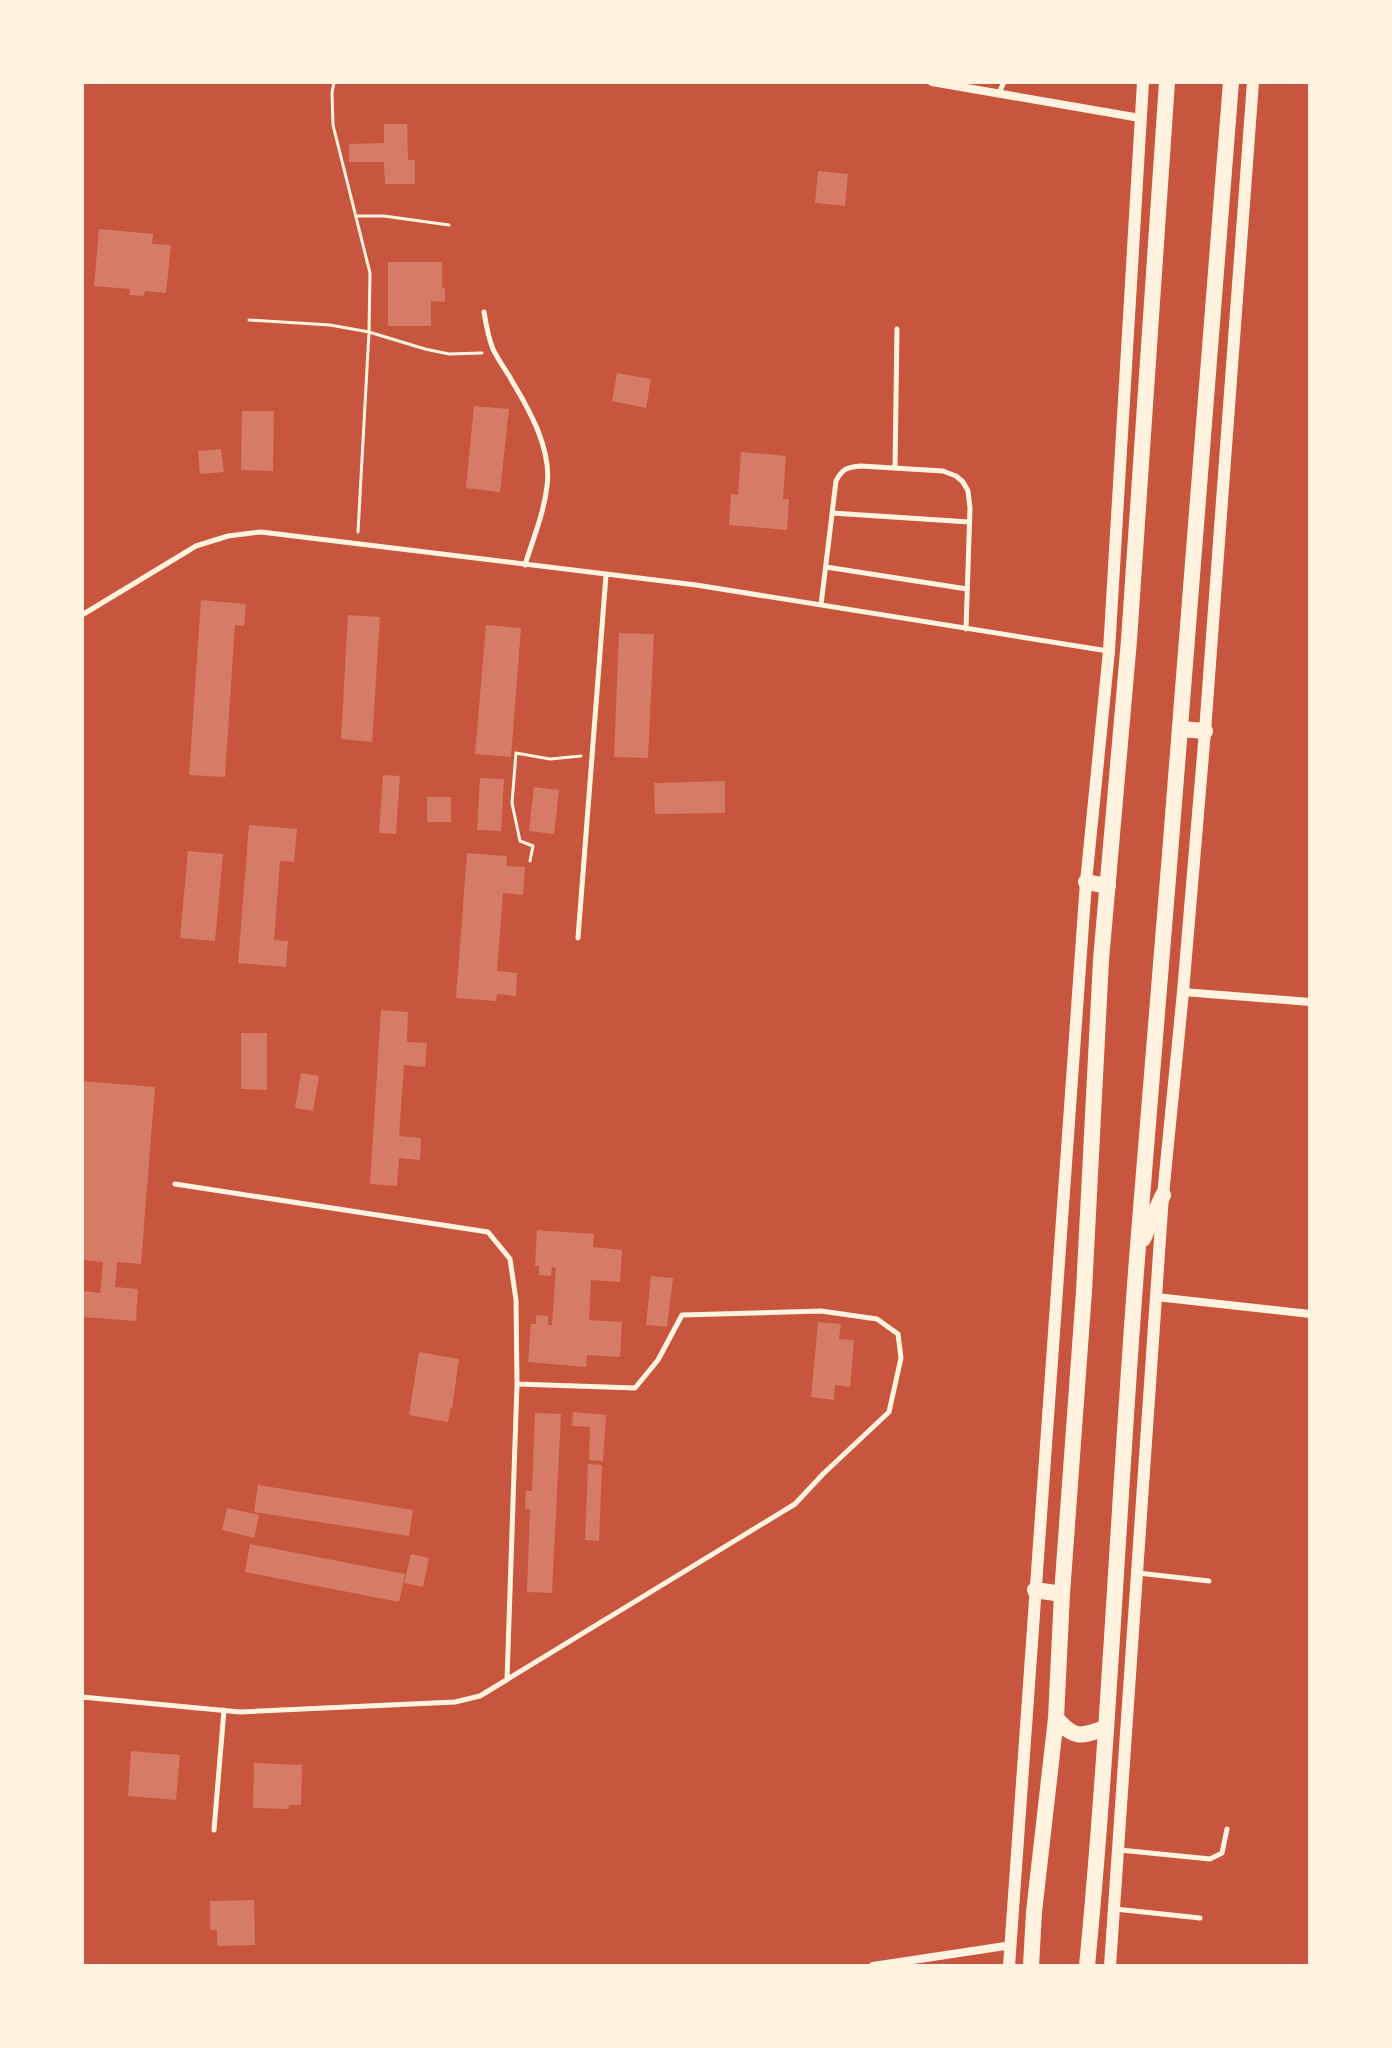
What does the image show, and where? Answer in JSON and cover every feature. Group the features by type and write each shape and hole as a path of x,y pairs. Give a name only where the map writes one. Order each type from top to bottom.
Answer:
{"main road":[{"path":"1031,1966 1034,1912 1056,1718 1084,1291 1101,960 1131,608 1167,82"},
{"path":"1087,1966 1098,1849 1137,1251 1211,361 1231,82"},
{"path":"1181,729 1205,731"},
{"path":"1086,882 1108,886"},
{"path":"1137,1251 1163,1195"},
{"path":"1035,1590 1062,1594"},
{"path":"1056,1718 1067,1730 1079,1735 1105,1728"}],"street":[{"path":"932,82 1140,118"},
{"path":"1009,1966 1086,882 1109,651 1143,82"},
{"path":"1110,1966 1163,1195 1205,731 1253,82"},
{"path":"1183,992 1310,1002"},
{"path":"1156,1297 1310,1314"},
{"path":"873,1966 1012,1945"}],"lane":[{"path":"999,93 1004,82"},
{"path":"484,312 494,352 536,428 548,471 544,502 525,565"},
{"path":"895,468 897,329"},
{"path":"821,605 836,481 841,471 861,466 943,471 956,476 968,491 966,629"},
{"path":"832,513 969,522"},
{"path":"82,615 196,546 228,536 261,532 696,585 1109,651"},
{"path":"826,567 967,589"},
{"path":"578,938 606,575"},
{"path":"175,1184 488,1232 510,1259 516,1300 517,1384 506,1681"},
{"path":"82,1697 240,1712 455,1702 480,1696 795,1504 889,1412 901,1358 898,1334 877,1319 821,1311 682,1315 658,1360 635,1388 517,1384"},
{"path":"1137,1572 1209,1581"},
{"path":"214,1830 224,1710"},
{"path":"1119,1850 1210,1859 1222,1853 1227,1829"},
{"path":"1114,1909 1200,1918"}],"path":[{"path":"334,82 333,125 370,273 358,544"},
{"path":"356,216 384,216 449,225"},
{"path":"249,320 330,325 369,332 449,354 494,352"},
{"path":"530,861 533,846 520,841 512,803 516,753 550,759 581,756"}],"building":[{"path":"384,124 407,124 408,160 415,160 415,184 385,184 384,162 349,162 349,144 384,143"},
{"path":"818,171 848,174 845,206 815,203"},
{"path":"99,229 153,234 152,244 171,245 166,293 145,291 144,296 129,295 130,289 94,286"},
{"path":"388,262 442,262 445,302 431,301 431,326 388,326"},
{"path":"617,373 651,379 646,408 612,401"},
{"path":"474,406 509,409 500,492 466,488"},
{"path":"242,411 274,411 273,471 241,470"},
{"path":"221,449 224,472 200,474 198,451"},
{"path":"741,452 786,456 783,499 789,499 787,530 729,525 731,494 738,495"},
{"path":"201,600 246,604 244,626 235,625 225,777 189,775"},
{"path":"348,615 380,617 372,742 341,739"},
{"path":"486,625 521,628 511,757 475,754"},
{"path":"619,633 654,634 648,758 614,757"},
{"path":"383,775 400,776 396,834 379,833"},
{"path":"480,778 504,779 501,831 477,830"},
{"path":"725,781 725,813 655,814 654,783"},
{"path":"534,787 559,790 554,834 529,831"},
{"path":"427,797 451,797 451,822 427,822"},
{"path":"249,825 297,829 294,862 280,861 274,940 288,941 286,967 238,963"},
{"path":"188,851 223,854 215,941 180,938"},
{"path":"467,853 507,856 506,866 525,867 523,895 503,893 497,971 517,973 516,996 497,994 496,1001 456,998"},
{"path":"381,1010 408,1012 407,1042 427,1043 425,1067 404,1065 399,1136 421,1138 420,1160 399,1158 397,1186 370,1184"},
{"path":"241,1033 267,1033 267,1090 241,1089"},
{"path":"301,1073 319,1076 313,1111 295,1108"},
{"path":"82,1081 155,1087 141,1264 117,1262 115,1287 138,1289 136,1321 82,1317 82,1291 100,1293 103,1262 82,1260"},
{"path":"537,1230 594,1234 593,1247 622,1250 620,1282 591,1280 589,1320 622,1322 620,1357 587,1355 586,1367 528,1362 531,1324 536,1324 536,1315 548,1316 548,1325 552,1325 556,1268 552,1267 551,1276 539,1275 539,1266 535,1266"},
{"path":"651,1276 673,1278 667,1327 646,1325"},
{"path":"818,1322 841,1324 839,1339 854,1340 850,1387 835,1385 834,1400 811,1397"},
{"path":"419,1352 459,1359 448,1422 409,1415"},
{"path":"573,1412 606,1415 603,1461 589,1460 590,1427 572,1426"},
{"path":"535,1413 561,1414 552,1593 527,1592 530,1509 525,1509 526,1491 532,1491"},
{"path":"588,1464 602,1465 599,1541 585,1540"},
{"path":"258,1485 413,1510 409,1536 254,1512"},
{"path":"227,1508 259,1515 254,1538 222,1530"},
{"path":"250,1544 405,1574 399,1602 245,1572"},
{"path":"411,1554 429,1558 423,1587 404,1583"},
{"path":"131,1751 180,1755 176,1800 128,1796"},
{"path":"254,1763 302,1765 301,1805 289,1805 288,1809 253,1808"},
{"path":"254,1900 255,1945 217,1946 217,1930 210,1930 210,1901"}]}
